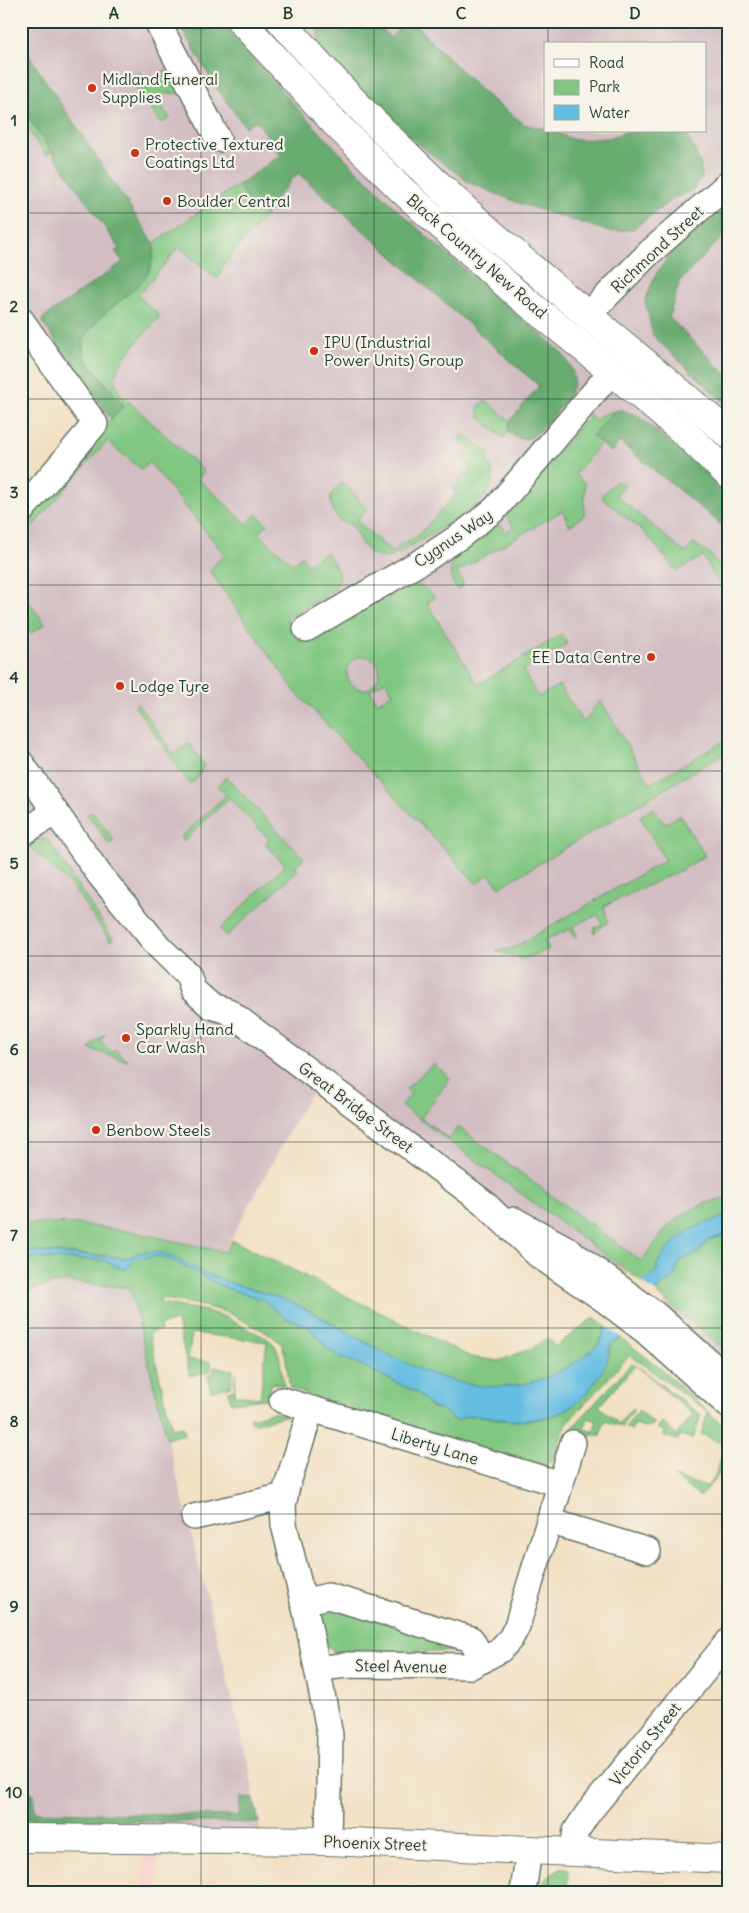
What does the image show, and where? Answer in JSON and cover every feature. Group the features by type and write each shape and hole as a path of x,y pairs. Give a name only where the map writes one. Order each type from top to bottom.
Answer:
{"main road":[{"name":"Black Country New Road","path":"242,21 334,122 402,190 517,294 685,433 728,474"},
{"name":"Black Country New Road","path":"281,21 376,124 459,204 728,434"},
{"name":"Phoenix Street","path":"21,1838 328,1841 728,1859"}],"street":[{"path":"157,21 218,139"},
{"name":"Richmond Street","path":"588,315 649,254 728,184"},
{"path":"21,320 96,424 21,510"},
{"name":"Cygnus Way","path":"306,629 427,558 463,534 495,509 612,371"},
{"name":"Great Bridge Street","path":"21,763 99,874 159,948 188,975 202,977 222,995 228,1011 483,1202 538,1255 612,1293 728,1379"},
{"path":"21,834 55,812"},
{"name":"Great Bridge Street","path":"650,1322 728,1405"},
{"name":"Liberty Lane","path":"282,1400 560,1484"},
{"path":"310,1409 285,1496 284,1525 318,1669 330,1735 328,1841"},
{"name":"Steel Avenue","path":"318,1669 346,1665 472,1666 500,1650 511,1638 517,1626 573,1443"},
{"path":"194,1517 285,1496"},
{"path":"549,1521 648,1551"},
{"path":"303,1602 328,1596 470,1638 483,1660"},
{"name":"Victoria Street","path":"572,1851 576,1831 588,1813 728,1642"},
{"path":"523,1892 529,1850"}],"shaded area":[{"path":"21,21 728,21 728,1391 650,1322 666,1300 628,1272 613,1292 321,1081 306,1101 210,1277 165,1255 130,1288 248,1762 262,1840 21,1838 21,511 95,424 21,320"},
{"path":"143,1839 158,1839 157,1892 143,1892"}],"green space":[{"path":"176,21 221,21 269,77 370,183 423,233 559,350 570,364 573,372 573,387 563,404 541,430 529,438 523,439 515,437 508,432 510,421 539,386 298,173 269,206 272,209 266,215 250,202 238,185 281,155 256,120 245,127 214,84"},
{"path":"316,21 372,21 391,38 405,21 411,21 487,96 524,124 544,129 544,132 555,132 574,140 609,138 626,132 685,132 700,162 702,178 692,191 674,198 633,229 611,232 521,204 470,183 431,154 376,108 320,48"},
{"path":"21,44 154,243 152,260 146,276 94,324 86,335 82,347 89,364 124,406 111,419 42,322 43,318 123,262 115,251 119,248 21,108"},
{"path":"166,70 184,94 167,93 157,100 170,118 161,123 129,78 135,74 142,73 138,86 161,84 164,71"},
{"path":"21,108 52,151 46,155 21,120"},
{"path":"238,185 254,206 266,215 219,270 222,272 217,279 179,247 138,296 160,316 126,356 116,373 115,380 121,394 204,471 198,479 247,524 256,514 267,524 259,534 292,563 302,556 307,564 326,552 338,571 339,580 334,590 287,619 300,642 392,589 410,583 420,585 435,598 427,603 478,685 562,634 567,644 523,671 538,697 559,685 583,722 601,701 650,784 728,739 728,751 500,887 488,874 477,884 295,691 209,570 225,555 149,462 142,470 107,441 33,526 24,519 124,406 84,357 83,343 87,333 115,305 154,253 154,243","holes":["360,656 371,658 377,663 379,671 374,685 367,689 360,689 352,684 347,676 350,664","385,681 393,693 377,703 370,690"]},
{"path":"728,206 728,231 680,281 669,317 728,376 728,406 653,336 645,301 656,274 673,250"},
{"path":"483,402 488,402 510,421 508,432 503,438 480,418 478,407"},
{"path":"621,410 637,415 695,464 698,460 728,491 728,530 620,442 611,452 592,436 614,411"},
{"path":"614,411 593,436 601,443 575,474 585,483 584,515 570,526 562,511 457,572 464,585 458,589 453,582 451,570 457,554 471,540 494,524 501,525 506,532 513,527 506,514 590,414 596,420 601,415"},
{"path":"464,435 490,454 486,458 493,472 491,487 475,505 415,544 391,557 383,558 376,556 366,549 351,524 345,524 335,514 331,503 331,496 342,483 359,498 358,500 367,509 357,521 393,553 401,544 417,537 456,494 452,490 471,468 462,460 471,449 460,439"},
{"path":"616,481 625,485 616,495 685,553 694,543 711,555 728,581 721,586 703,556 677,571 643,531 603,499 602,495"},
{"path":"21,591 45,624 31,633 24,619"},
{"path":"138,704 174,754 189,743 204,765 196,780 190,784 135,706"},
{"path":"226,777 304,858 295,866 298,870 227,936 220,929 285,865 265,844 269,839 229,798 184,841 181,837 226,795 217,786"},
{"path":"654,808 664,824 680,815 705,856 683,869 604,906 608,922 594,933 594,928 602,924 598,915 573,926 577,936 574,938 570,929 545,940 549,949 523,959 496,951 513,948 665,860 640,816"},
{"path":"93,812 114,841 109,844 87,814"},
{"path":"40,838 48,840 113,939 110,941 72,886 28,845"},
{"path":"105,1035 100,1041 112,1052 115,1049 128,1061 90,1049 99,1038"},
{"path":"433,1064 450,1078 421,1118 449,1139 458,1127 641,1261 665,1230 686,1213 702,1205 728,1197 728,1213 687,1233 661,1258 657,1270 652,1276 642,1282 401,1106 411,1094 406,1089"},
{"path":"21,1224 78,1224 133,1232 225,1252 232,1240 471,1357 499,1361 534,1347 548,1338 555,1347 594,1317 606,1326 600,1341 593,1350 571,1366 555,1374 522,1385 484,1388 457,1383 404,1363 306,1309 209,1275 160,1253 140,1253 128,1258 21,1250"},
{"path":"728,1234 728,1352 655,1292 671,1279 680,1261 700,1251 708,1240"},
{"path":"146,1256 170,1259 226,1288 262,1299 284,1317 309,1327 327,1349 340,1357 359,1364 418,1393 432,1408 442,1410 456,1421 473,1415 511,1421 530,1420 548,1417 566,1410 574,1405 609,1354 612,1342 620,1337 661,1369 728,1430 728,1434 721,1433 719,1442 701,1434 708,1412 630,1355 567,1423 565,1429 563,1428 558,1450 552,1460 543,1464 531,1461 529,1466 290,1388 282,1345 270,1334 226,1312 160,1298 160,1303 206,1311 225,1317 268,1339 275,1345 279,1354 284,1386 272,1383 267,1399 231,1403 228,1391 234,1389 236,1372 234,1395 260,1398 267,1342 192,1333 188,1359 211,1362 211,1371 190,1376 177,1321 160,1325 161,1330 149,1333 172,1429 183,1427 185,1434 167,1438 130,1288 64,1281 21,1292 21,1258 103,1260 117,1267 129,1267 134,1260"},
{"path":"632,1363 636,1365 599,1406 619,1424 632,1408 634,1410 625,1420 623,1427 605,1421 600,1435 588,1436 570,1430","holes":["588,1418 597,1421 593,1432 584,1429"]},
{"path":"636,1365 701,1415 693,1439 680,1435 678,1440 664,1436 665,1431 657,1428 662,1422 676,1435 693,1415"},
{"path":"214,1367 233,1370 231,1386 211,1391 208,1375 214,1373"},
{"path":"639,1410 654,1424 652,1426 649,1425 648,1428 634,1424 632,1430 626,1428 629,1422"},
{"path":"274,1412 286,1416 252,1424 250,1418"},
{"path":"724,1449 728,1450 728,1463 700,1497 674,1477 707,1487 715,1476"},
{"path":"327,1605 465,1646 466,1651 353,1650 336,1652 327,1646 318,1607"},
{"path":"29,1791 34,1794 34,1812 239,1816 240,1798 254,1799 259,1823 21,1819 21,1793"},
{"path":"561,1869 568,1869 567,1892 538,1892 547,1878"}],"water":[{"path":"728,1213 728,1234 708,1240 700,1251 680,1261 674,1277 657,1289 618,1340 612,1342 606,1364 585,1394 577,1402 558,1413 530,1420 504,1420 477,1415 467,1416 456,1421 442,1410 432,1408 418,1393 359,1364 340,1357 327,1349 309,1327 284,1317 262,1299 226,1288 170,1259 158,1256 139,1258 134,1260 124,1270 103,1260 21,1258 21,1251 128,1258 139,1253 160,1253 209,1275 296,1304 408,1364 442,1377 477,1385 512,1386 547,1377 592,1350 601,1340 605,1328 643,1281 652,1276 657,1270 657,1264 675,1242 692,1229 717,1220"}],"pier":[{"path":"640,1281 657,1293 622,1338 604,1325"}],"place":[{"name":"Midland Funeral Supplies","path":"92,88"},
{"name":"Protective Textured Coatings Ltd","path":"135,153"},
{"name":"Boulder Central","path":"167,201"},
{"name":"IPU (Industrial Power Units) Group","path":"314,351"},
{"name":"EE Data Centre","path":"651,657"},
{"name":"Lodge Tyre","path":"120,686"},
{"name":"Sparkly Hand Car Wash","path":"126,1038"},
{"name":"Benbow Steels","path":"96,1130"}]}
